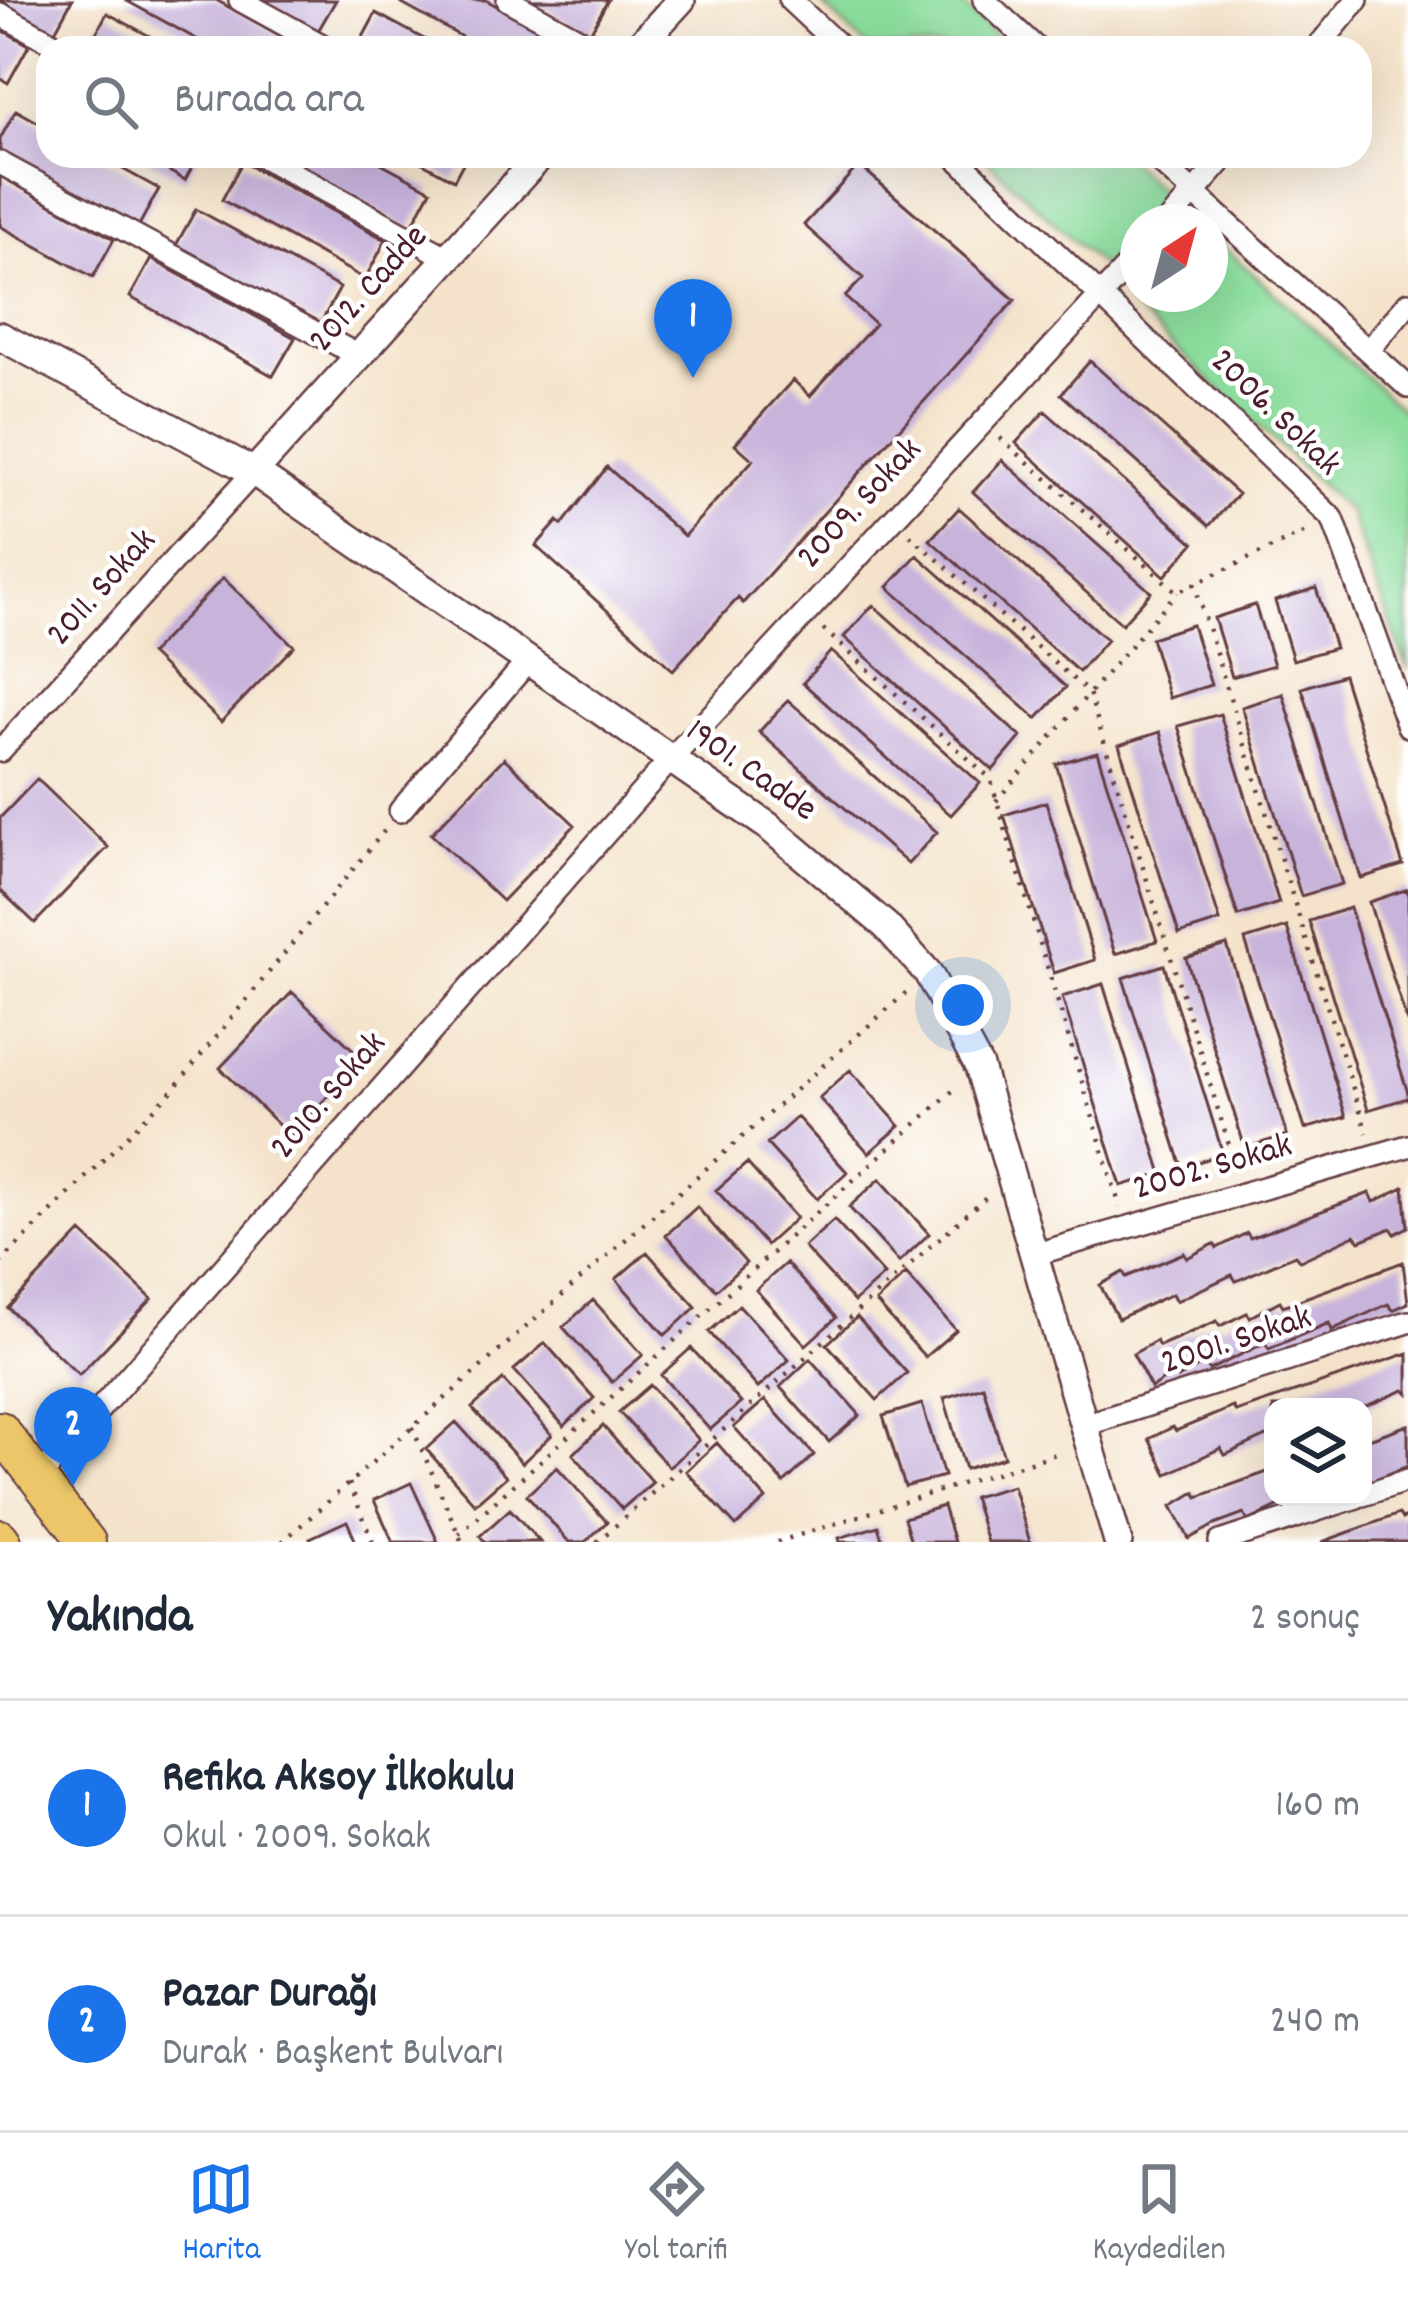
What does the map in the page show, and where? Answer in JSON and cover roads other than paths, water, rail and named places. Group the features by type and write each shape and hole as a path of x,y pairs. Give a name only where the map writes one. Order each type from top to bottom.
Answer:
{"main road":[{"path":"0,1430 87,1542"}],"street":[{"path":"240,0 305,36"},
{"path":"508,0 573,36"},
{"path":"648,36 681,0"},
{"path":"790,0 828,36"},
{"path":"984,0 1023,36"},
{"path":"1327,36 1357,0"},
{"path":"0,14 40,36"},
{"path":"0,163 359,356"},
{"path":"283,168 448,258"},
{"name":"2012. Cadde","path":"254,472 524,168"},
{"name":"2006. Sokak","path":"968,168 1334,519 1408,726"},
{"path":"1166,168 1408,387"},
{"path":"1185,204 1216,168"},
{"name":"2009. Sokak","path":"670,760 1120,274"},
{"path":"1368,351 1408,303"},
{"name":"1901. Cadde","path":"0,337 254,472 670,760 848,890 928,973 979,1067 1118,1542"},
{"name":"2011. Sokak","path":"0,751 254,472"},
{"path":"400,812 528,661"},
{"name":"2010. Sokak","path":"40,1477 670,760"},
{"name":"2002. Sokak","path":"1036,1254 1408,1146"},
{"name":"2001. Sokak","path":"1088,1434 1408,1322"},
{"path":"1372,1492 1408,1480"},
{"path":"1220,1542 1330,1506"}],"place":[{"name":"Refika Aksoy İlkokulu","path":"693,378"},
{"name":"Pazar Durağı","path":"73,1486"}]}
